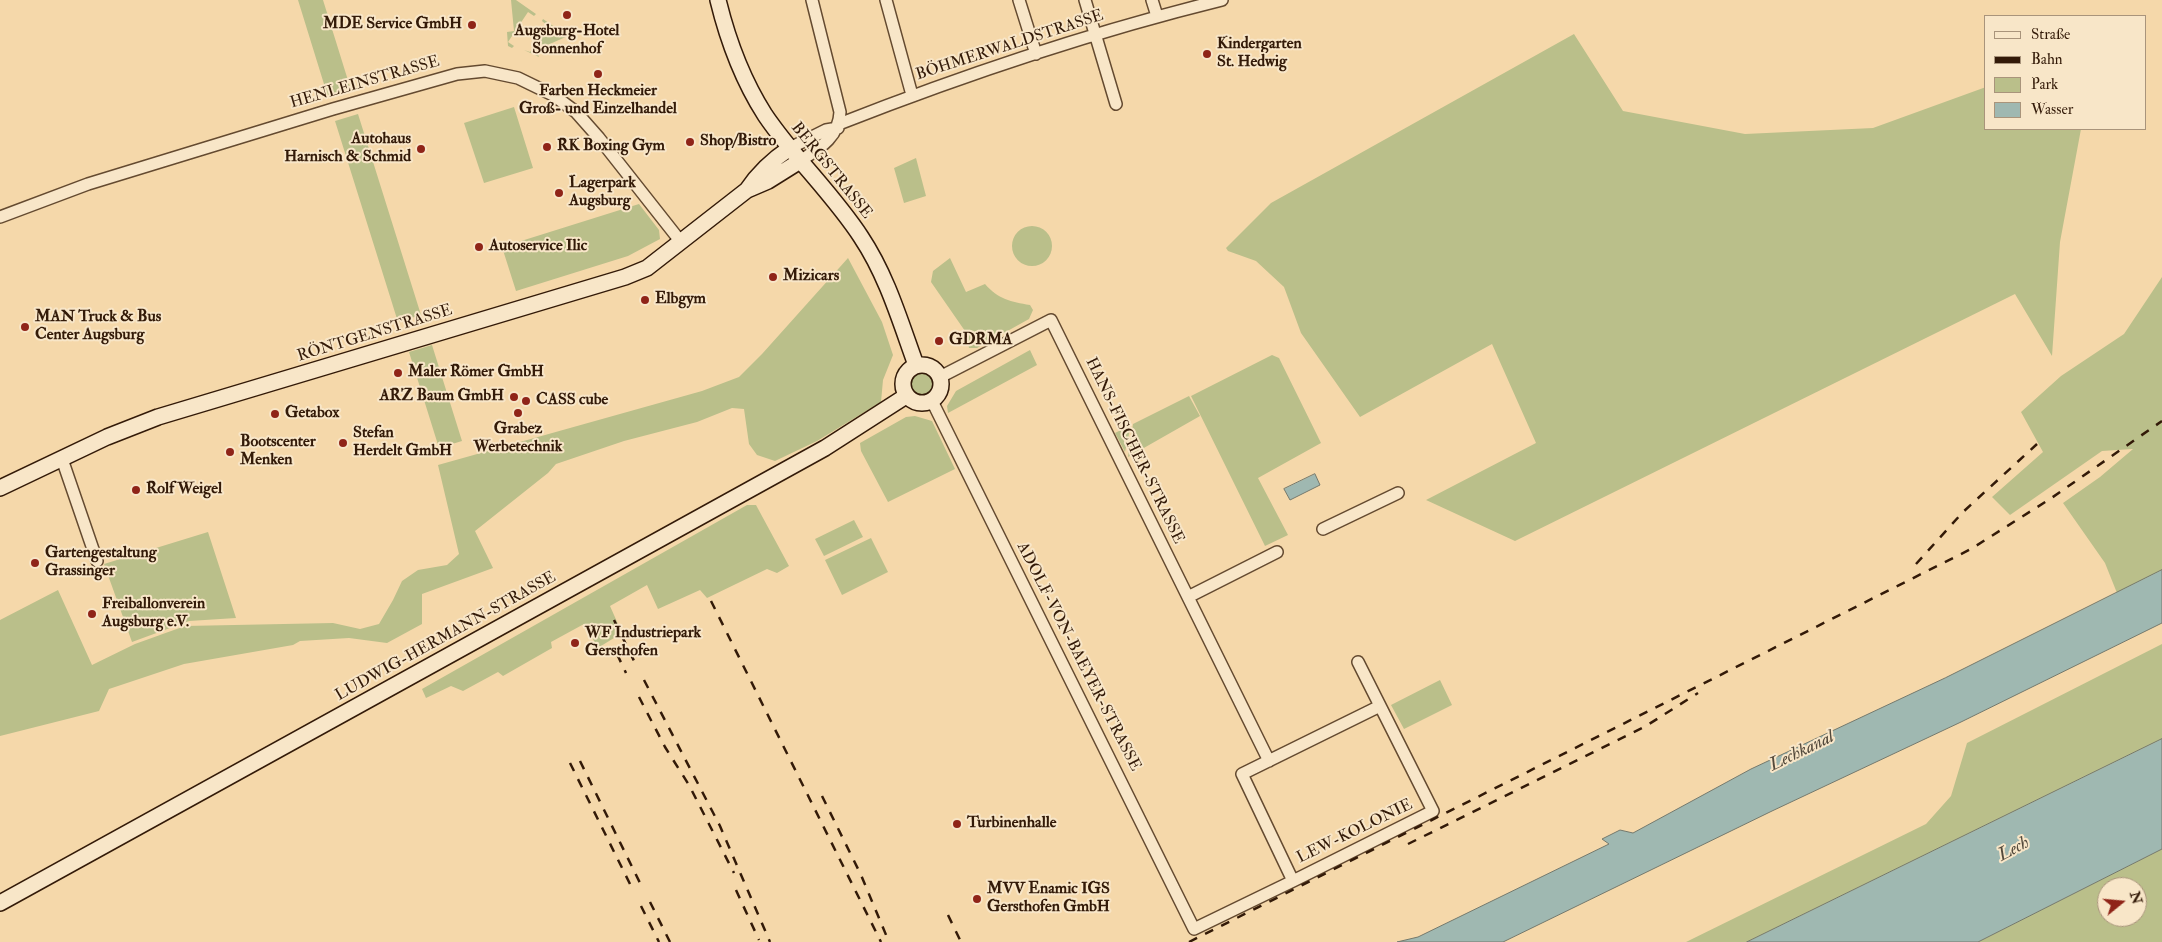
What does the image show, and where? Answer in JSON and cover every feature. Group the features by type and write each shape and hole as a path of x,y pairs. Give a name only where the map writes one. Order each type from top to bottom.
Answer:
{"street":[{"name":"BERGSTRASSE","path":"718,0 734,56 747,84 765,114 790,148 844,213 878,265 916,365"},
{"path":"800,160 831,138 839,126 840,112 812,0"},
{"path":"886,0 912,95"},
{"path":"1019,0 1036,54"},
{"path":"1085,0 1116,104"},
{"path":"1152,0 1157,16"},
{"name":"BÖHMERWALDSTRASSE","path":"790,148 826,130 912,95 1157,16 1222,0"},
{"name":"HENLEINSTRASSE","path":"0,217 88,184 333,109 457,74 485,71 518,78 553,95 576,112 599,138 681,242"},
{"name":"RÖNTGENSTRASSE","path":"747,190 759,173 774,158 790,148"},
{"name":"RÖNTGENSTRASSE","path":"0,488 158,417 624,277 647,268 747,190 768,181 800,160"},
{"name":"HANS-FISCHER-STRASSE","path":"940,377 1052,320 1269,761"},
{"path":"916,365 930,366 940,377 941,388 939,394 932,401 917,403 906,396 903,390 903,378 906,372 916,365"},
{"name":"LUDWIG-HERMANN-STRASSE","path":"0,903 825,448 906,396"},
{"name":"ADOLF-VON-BAEYER-STRASSE","path":"932,401 1194,929"},
{"path":"62,459 96,561"},
{"path":"1323,529 1398,493"},
{"path":"1188,597 1277,552"},
{"name":"LEW-KOLONIE","path":"1194,929 1433,811 1358,662"},
{"name":"LEW-KOLONIE","path":"1293,881 1242,774 1380,706"}],"green space":[{"path":"298,0 323,0 351,90 328,97"},
{"path":"511,0 516,0 536,14 534,16 528,12 508,42 514,46 512,48 508,46 507,32 514,31"},
{"path":"543,19 568,36 536,50 539,57 524,50 530,52 548,26 542,21"},
{"path":"1574,34 1623,111 1745,134 1873,128 1984,88 1984,130 2081,130 2060,242 2052,356 2015,294 1515,541 1426,500 1536,443 1492,344 1360,417 1301,333 1284,287 1256,261 1228,251 1226,248 1271,203"},
{"path":"514,107 533,168 484,183 464,123"},
{"path":"358,114 421,315 398,322 335,121"},
{"path":"916,158 926,196 904,203 894,168"},
{"path":"639,204 659,230 660,239 628,256 516,291 502,247"},
{"path":"1036,226 1043,229 1049,235 1052,246 1051,254 1043,263 1036,266 1028,266 1021,263 1013,254 1012,242 1015,235 1024,227"},
{"path":"848,258 882,322 893,355 883,380 881,402 817,441 775,461 757,455 749,444 744,409 732,408 697,422 624,441 556,464 548,473 475,531 493,568 422,594 422,624 387,643 349,638 300,641 293,645 184,664 109,689 99,711 0,736 0,620 58,590 92,665 135,644 185,626 333,623 360,629 379,624 402,581 418,570 447,565 459,554 438,465 702,391 739,377"},
{"path":"950,258 966,292 985,284 1005,299 1030,305 1033,310 1029,319 977,348 969,348 965,331 931,282 933,271"},
{"path":"2162,277 2162,570 2117,593 2105,563 2063,503 2100,477 2133,449 2102,451 2010,515 1992,497 2043,452 2021,412 2061,376 2124,334"},
{"path":"432,345 462,441 439,448 409,352"},
{"path":"1030,350 1037,365 948,413 947,406 956,391"},
{"path":"1272,355 1279,358 1321,443 1258,478 1288,535 1265,546 1191,396"},
{"path":"922,373 930,376 933,384 930,392 922,395 914,392 911,384 914,376"},
{"path":"1189,396 1200,416 1128,457 1133,424"},
{"path":"915,416 932,421 955,469 888,502 861,451 860,443 906,417"},
{"path":"1131,425 1125,452 1115,433"},
{"path":"747,505 756,505 789,566 777,573 767,569 707,598 700,590 658,609 647,585 610,606 622,633 601,646 597,646 584,624 551,642 552,648 503,676 498,672 463,691 451,686 426,698 422,689"},
{"path":"854,520 863,537 824,556 815,539"},
{"path":"208,532 236,618 189,621 132,642 104,564"},
{"path":"871,538 888,572 842,595 825,560"},
{"path":"2162,644 2162,739 1747,942 1686,942 1926,824 1951,796 1967,743"},
{"path":"1440,680 1452,705 1404,729 1391,705"},
{"path":"2162,849 2162,942 1978,942 2097,882 2097,927 2147,927 2147,877 2107,877"}],"water":[{"path":"1315,474 1320,485 1290,500 1284,489"},
{"name":"Lechkanal","path":"2162,570 2162,623 1961,722 1772,811 1503,942 1397,942 1418,937 1609,844 1602,839 1620,830 1633,833 1751,769 1945,678"},
{"name":"Lech","path":"2162,739 2162,849 2107,877 2097,877 2097,882 1978,942 1747,942"}],"railway":[{"path":"1189,942 1971,549 2050,499 2162,421"},
{"path":"1916,564 1963,512 2037,444"},
{"path":"711,601 881,942"},
{"path":"614,620 637,667"},
{"path":"617,654 626,673"},
{"path":"644,680 720,826 770,942"},
{"path":"1408,844 1646,726 1698,693"},
{"path":"639,697 665,747 689,785 734,873"},
{"path":"580,761 640,883"},
{"path":"570,763 632,888"},
{"path":"822,796 861,875 889,942"},
{"path":"736,890 759,940"},
{"path":"650,902 670,942"},
{"path":"641,906 659,942"},
{"path":"948,915 961,942"}],"place":[{"name":"Augsburg-Hotel Sonnenhof","path":"567,15"},
{"name":"MDE Service GmbH","path":"472,25"},
{"name":"Kindergarten St. Hedwig","path":"1207,54"},
{"name":"Farben Heckmeier Groß- und Einzelhandel","path":"598,74"},
{"name":"Shop/Bistro","path":"690,142"},
{"name":"RK Boxing Gym","path":"547,147"},
{"name":"Autohaus Harnisch & Schmid","path":"421,149"},
{"name":"Lagerpark Augsburg","path":"559,193"},
{"name":"Autoservice Ilic","path":"479,247"},
{"name":"Mizicars","path":"773,277"},
{"name":"Elbgym","path":"645,300"},
{"name":"MAN Truck & Bus Center Augsburg","path":"25,327"},
{"name":"GDRMA","path":"939,341"},
{"name":"Maler Römer GmbH","path":"398,373"},
{"name":"ARZ Baum GmbH","path":"514,397"},
{"name":"CASS cube","path":"526,401"},
{"name":"Grabez Werbetechnik","path":"518,413"},
{"name":"Getabox","path":"275,414"},
{"name":"Stefan Herdelt GmbH","path":"343,443"},
{"name":"Bootscenter Menken","path":"230,452"},
{"name":"Rolf Weigel","path":"136,490"},
{"name":"Gartengestaltung Grassinger","path":"35,563"},
{"name":"Freiballonverein Augsburg e.V.","path":"92,614"},
{"name":"WF Industriepark Gersthofen","path":"575,643"},
{"name":"Turbinenhalle","path":"957,824"},
{"name":"MVV Enamic IGS Gersthofen GmbH","path":"977,899"}]}
